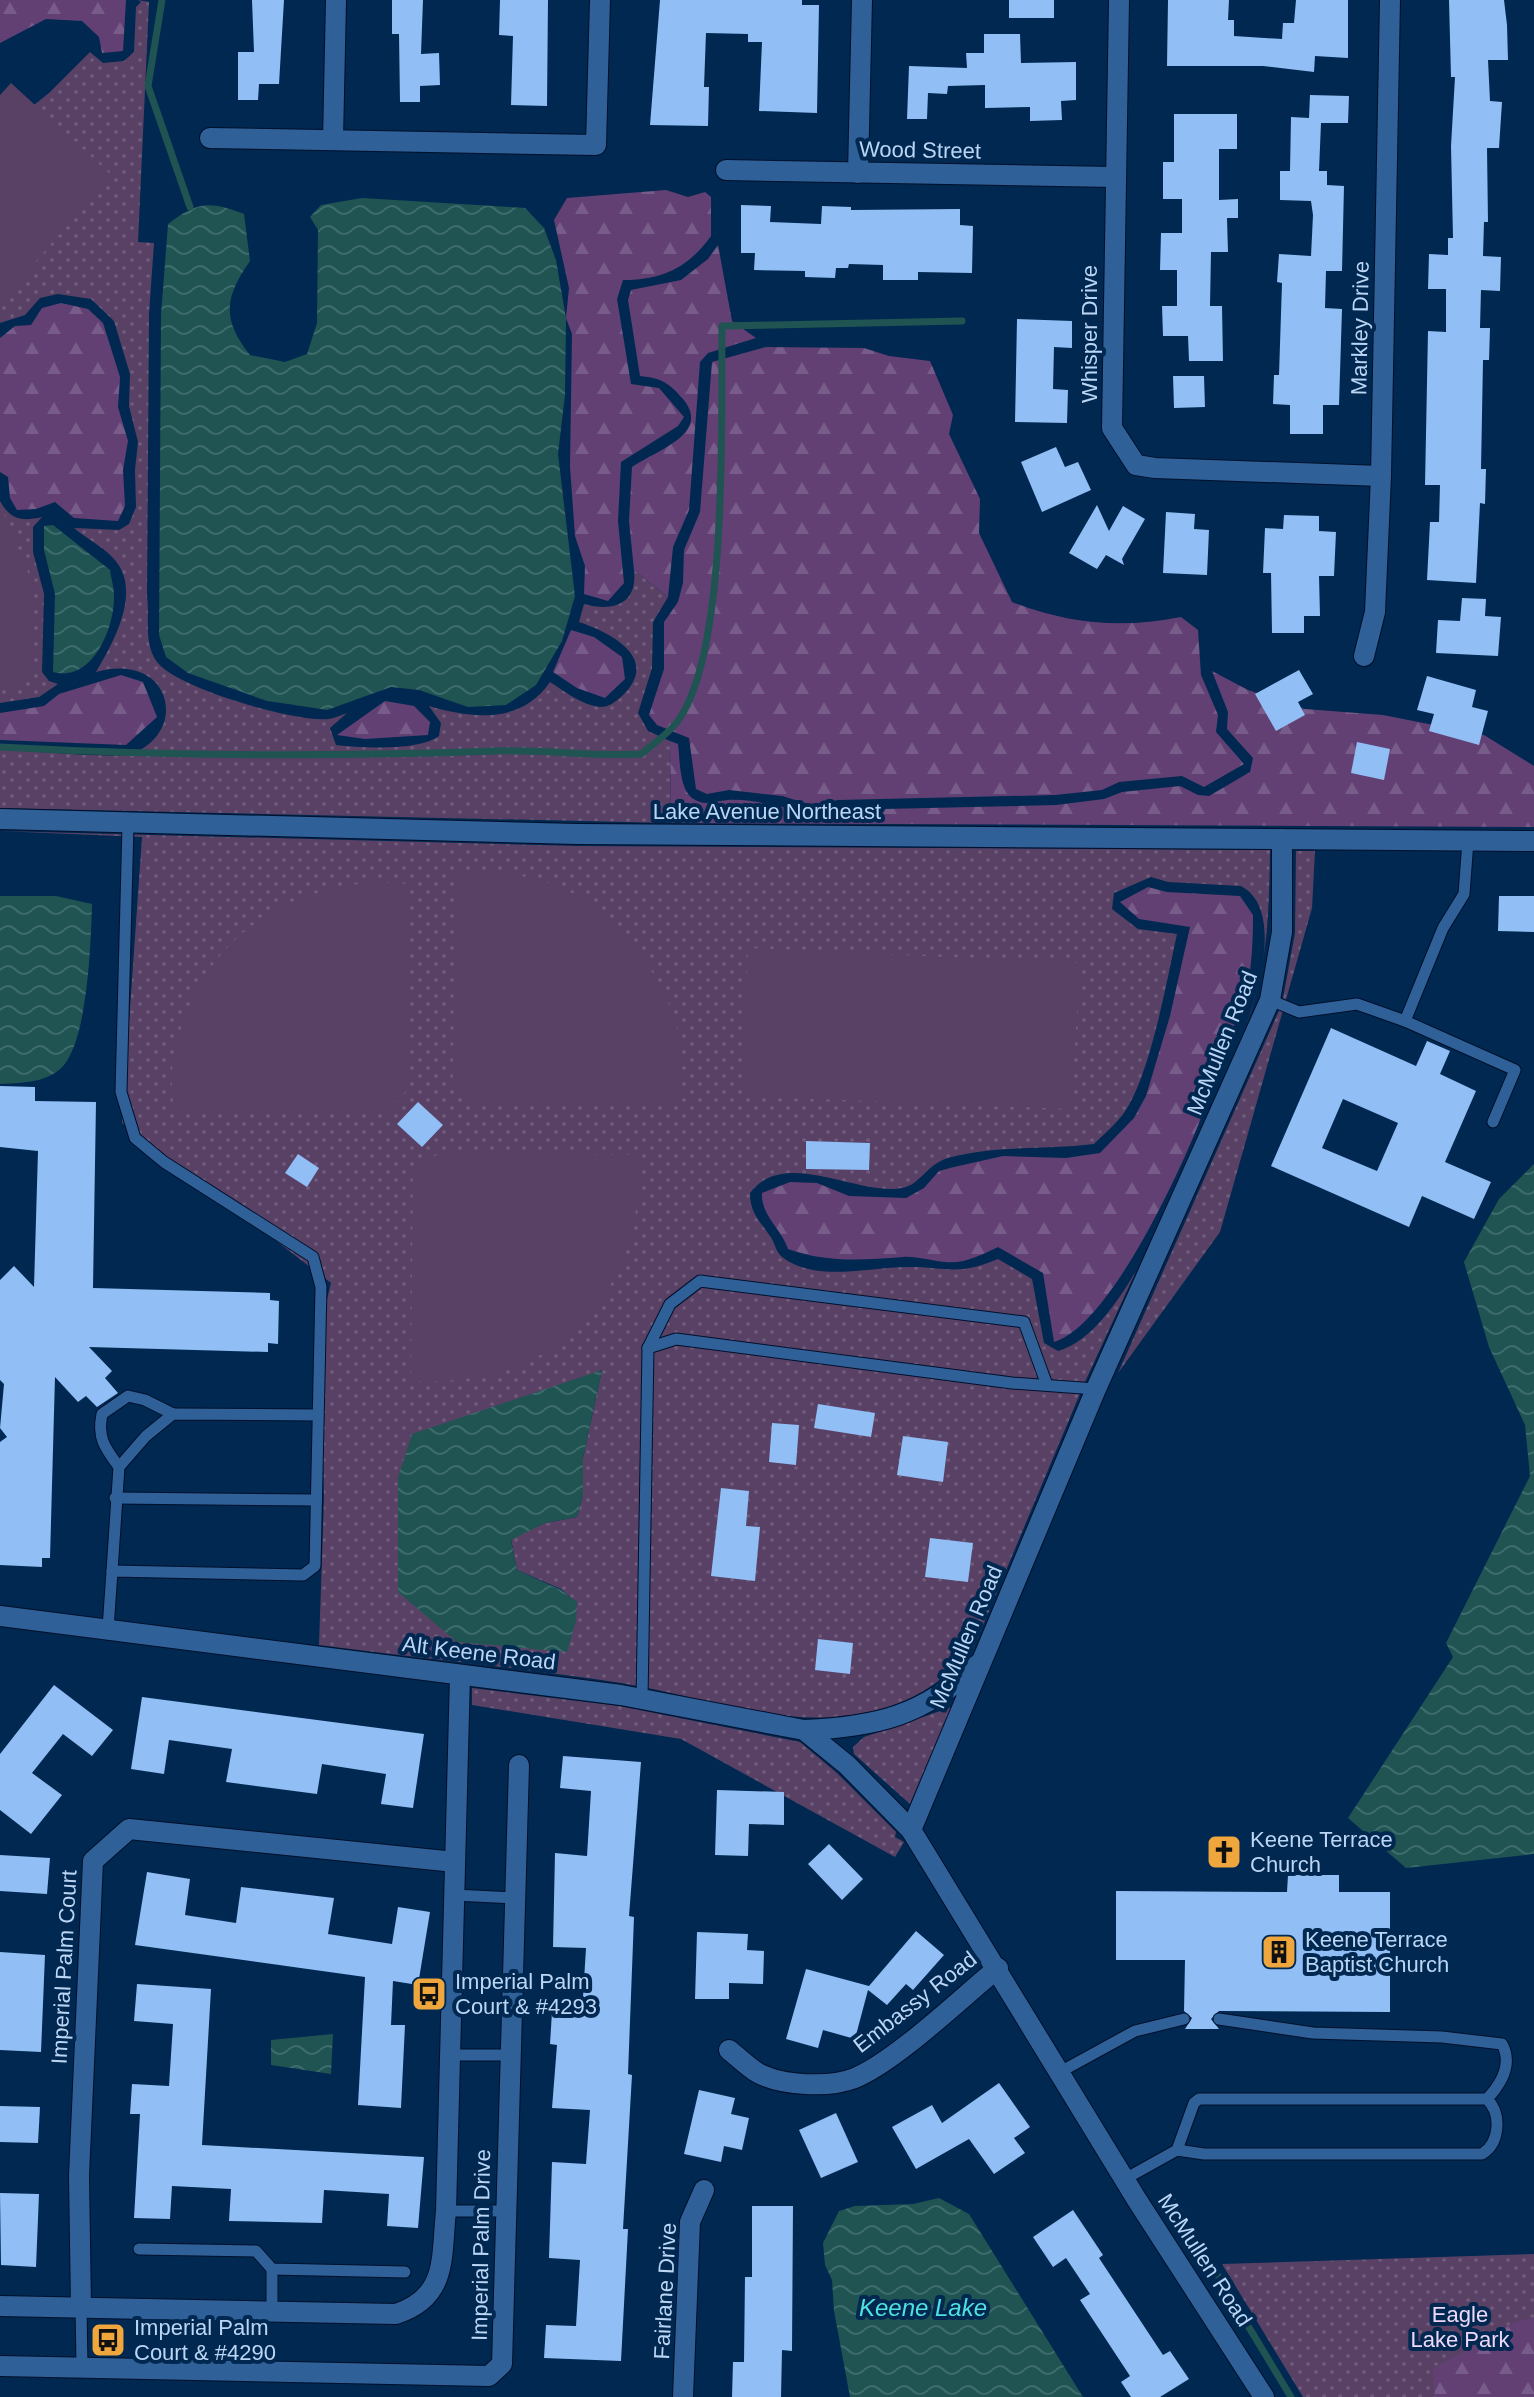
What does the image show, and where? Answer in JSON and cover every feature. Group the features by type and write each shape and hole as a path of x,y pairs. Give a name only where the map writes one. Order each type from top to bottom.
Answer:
{"street":[{"path":"333,140 336,0"},
{"path":"210,138 596,145 600,0"},
{"path":"858,173 862,0"},
{"name":"Whisper Drive","path":"1119,0 1112,428 1136,465 1260,474 1381,476"},
{"name":"Markley Drive","path":"1364,656 1375,612 1381,476 1390,0"},
{"name":"Wood Street","path":"726,170 1114,177"},
{"name":"Lake Avenue Northeast","path":"0,819 128,825 592,834 1534,841"},
{"name":"McMullen Road","path":"1264,2397 1125,2179 911,1830 1096,1389 1270,1000 1282,932 1282,839"},
{"name":"Alt Keene Road","path":"0,1616 642,1699 804,1730 847,1765 911,1830"},
{"path":"804,1730 844,1728 917,1710 947,1693 982,1660"},
{"path":"0,2306 396,2314 419,2307 438,2283 446,2211 460,1675"},
{"name":"Imperial Palm Drive","path":"0,2366 489,2376 502,2364 519,1765"},
{"name":"Imperial Palm Court","path":"81,2307 79,2176 93,1861 129,1829 455,1862"},
{"name":"Embassy Road","path":"729,2050 760,2074 788,2081 816,2084 854,2079 883,2061 998,1968"},
{"name":"Fairlane Drive","path":"683,2397 690,2222 704,2190"}],"lane":[{"path":"112,1571 303,1575 315,1566 321,1287 313,1257 164,1162 135,1138 121,1092 128,825"},
{"path":"1405,1021 1443,928 1464,894 1468,841"},
{"path":"1270,1000 1299,1012 1357,1004 1405,1021 1515,1070 1493,1122"},
{"path":"642,1699 648,1348 670,1304 700,1281 1024,1322 1047,1385"},
{"path":"648,1348 676,1339 1096,1389"},
{"path":"119,1467 102,1444 99,1429 102,1414 128,1396 145,1400 173,1414 318,1415"},
{"path":"108,1629 119,1467 146,1436 173,1414"},
{"path":"115,1498 316,1500"},
{"path":"454,1895 515,1898"},
{"path":"1060,2072 1135,2031 1184,2019"},
{"path":"1219,2019 1313,2033 1442,2037 1502,2044 1507,2052 1505,2073 1499,2086 1487,2099"},
{"path":"450,2055 510,2055"},
{"path":"1125,2179 1177,2150 1204,2154 1482,2154 1487,2151 1498,2127 1494,2106 1487,2099 1199,2099 1194,2103 1177,2150"},
{"path":"446,2211 505,2211"},
{"path":"139,2249 256,2251 272,2269 272,2310"},
{"path":"272,2269 405,2272"},
{"path":"81,2307 82,2366"}],"green space":[{"path":"0,0 126,0 123,51 102,53 99,37 82,21 46,19 0,43"},
{"path":"138,0 149,2 138,242 154,243 149,314 147,596 148,639 157,662 169,672 211,693 266,710 313,719 329,719 347,713 330,728 336,745 375,747 418,744 439,736 441,723 429,706 462,714 495,715 525,705 550,682 593,706 607,706 622,696 633,683 636,670 634,659 617,640 579,622 584,604 613,606 627,598 632,591 634,570 668,597 653,622 652,668 638,713 648,731 670,741 671,823 0,808 0,750 131,754 150,744 161,729 166,713 164,697 156,683 142,673 122,669 96,672 121,620 126,591 124,577 109,554 74,528 119,530 129,524 136,507 138,442 129,406 130,374 114,321 91,299 58,294 40,298 25,315 0,323 0,132 49,93 90,52 103,63 124,61 134,52 136,7 141,2"},
{"path":"11,83 110,174 0,304 0,95"},
{"path":"666,190 688,197 705,192 711,197 711,236 693,256 673,270 650,278 623,280 617,299 631,384 659,388 684,417 678,426 621,462 618,521 624,583 608,601 584,594 585,566 575,536 570,467 572,334 566,318 569,288 554,220 567,198"},
{"path":"718,245 732,321 756,338 708,353 700,362 689,510 673,547 668,597 634,570 629,521 632,467 677,440 691,422 690,411 669,385 640,376 628,300 631,290 681,280 708,259"},
{"path":"61,303 88,309 103,323 120,377 118,407 128,441 123,470 125,506 118,521 74,518 55,502 36,509 17,510 10,498 8,477 0,472 0,338 15,326 31,325 42,308"},
{"path":"766,347 864,348 889,356 930,361 953,415 949,434 980,499 979,533 1012,602 1054,615 1095,622 1137,623 1181,617 1198,630 1201,675 1218,715 1216,732 1244,764 1204,787 1182,776 1119,782 1102,790 1055,795 838,800 812,805 782,796 729,790 707,794 696,789 689,738 657,725 649,715 664,669 664,622 678,602 683,583 684,550 700,512 712,362"},
{"path":"0,501 17,518 42,517 33,527 33,552 44,594 42,672 49,681 58,684 39,697 0,703"},
{"path":"0,504 31,580 32,676 15,687 0,687"},
{"path":"571,630 594,637 622,657 625,679 605,698 577,688 553,672"},
{"path":"1212,671 1248,690 1305,709 1383,715 1484,735 1534,766 1534,827 671,823 670,741 678,744 681,773 688,793 696,801 705,803 742,800 809,811 1056,805 1104,799 1122,792 1180,786 1198,795 1209,796 1250,772 1253,758 1227,729 1228,712"},
{"path":"121,675 143,682 157,717 126,745 0,740 0,713 44,706 59,694"},
{"path":"385,701 414,706 430,722 428,735 365,739 337,735"},
{"path":"0,831 577,846 1270,850 1268,918 1261,969 1265,932 1262,913 1254,897 1241,886 1168,882 1151,877 1114,893 1112,909 1138,929 1177,934 1142,1076 1124,1113 1094,1144 985,1151 948,1158 902,1188 884,1189 801,1173 782,1174 765,1180 750,1193 753,1211 780,1255 811,1270 962,1269 998,1259 1032,1279 1044,1343 1058,1351 1093,1329 1136,1271 1084,1384 971,1654 928,1688 898,1704 863,1713 817,1718 732,1707 621,1683 319,1645 324,1499 320,1328 331,1283 122,1123 142,837","holes":["602,1370 583,1458 583,1495 577,1517 545,1523 511,1539 517,1570 561,1589 576,1602 457,1642 432,1619 555,1389"]},
{"path":"1296,851 1315,851 1312,908 1220,1232 1118,1373 1282,1004 1295,933"},
{"path":"455,873 506,874 545,881 595,908 613,924 657,980 675,1020 680,1050 682,1104 467,1102 453,1078"},
{"path":"376,882 407,884 406,1091 388,1111 174,1113 172,1070 182,1025 197,990 216,960 240,935 269,915 301,899 337,888"},
{"path":"1148,887 1167,892 1240,896 1253,915 1250,974 1239,1013 1209,1083 1201,1118 1177,1174 1140,1244 1097,1308 1075,1330 1054,1342 1043,1273 998,1247 959,1262 908,1257 831,1258 788,1249 768,1215 762,1193 790,1182 817,1183 849,1196 906,1198 924,1188 939,1171 954,1167 1003,1156 1066,1158 1100,1153 1134,1118 1146,1096 1170,1016 1190,927 1139,919 1120,902"},
{"path":"748,948 1080,963 1071,1109 742,1096"},
{"path":"440,1153 641,1155 637,1207 625,1252 606,1292 581,1325 548,1350 509,1369 463,1379 411,1381 413,1170"},
{"path":"472,1688 619,1706 800,1742 837,1773 896,1832 895,1837 904,1842 895,1857 681,1739 472,1705"},
{"path":"952,1707 910,1804 854,1754 853,1747 864,1737"},
{"name":"Eagle Lake Park","path":"1534,2254 1534,2397 1303,2397 1222,2264"},
{"path":"1534,2318 1534,2397 1435,2397 1433,2369 1516,2322"}],"water":[{"path":"362,198 525,208 544,228 556,260 566,318 565,395 558,454 575,596 562,641 536,685 506,705 468,707 419,690 391,687 327,710 267,701 188,673 166,657 159,635 161,315 168,224 196,207 213,205 244,214 250,261 231,298 231,320 250,355 285,362 307,354 317,323 318,230 310,217 321,205"},
{"path":"53,525 110,570 114,592 111,622 99,650 80,669 67,673 53,672 55,594 44,550 44,526"},
{"path":"0,896 56,896 92,904 86,992 76,1040 69,1058 59,1070 31,1082 0,1084"},
{"path":"1534,1164 1534,1854 1406,1868 1348,1818 1453,1657 1446,1643 1530,1476 1525,1425 1489,1347 1464,1262 1499,1199"},
{"path":"602,1370 583,1458 583,1495 577,1517 545,1523 511,1540 517,1570 561,1590 577,1602 576,1621 567,1652 457,1642 398,1592 398,1477 412,1434"},
{"path":"333,2034 331,2074 271,2065 271,2040"},
{"name":"Keene Lake","path":"939,2198 969,2214 1083,2397 850,2397 834,2311 832,2280 825,2265 823,2243 839,2211 855,2206 913,2204"}],"building":[{"path":"252,0 284,0 279,84 259,84 258,100 238,100 238,52 254,52"},
{"path":"392,0 423,0 421,54 439,53 440,85 420,86 420,102 400,102 399,34 392,34"},
{"path":"500,0 548,0 547,106 511,105 513,36 499,35"},
{"path":"660,0 802,0 802,5 819,5 817,113 759,111 762,42 748,42 748,34 706,33 704,87 709,87 708,126 650,125"},
{"path":"1009,0 1054,0 1054,18 1009,18"},
{"path":"1168,0 1229,0 1228,20 1234,20 1234,36 1282,39 1283,23 1294,23 1296,0 1348,0 1348,58 1315,56 1314,72 1263,66 1167,66"},
{"path":"1449,0 1504,0 1507,25 1508,60 1488,60 1490,101 1502,102 1499,148 1487,148 1488,222 1484,222 1483,256 1501,257 1500,291 1481,290 1480,328 1490,328 1489,360 1483,360 1481,469 1486,469 1485,504 1480,503 1476,583 1427,580 1430,522 1439,522 1440,485 1425,485 1428,331 1446,332 1446,289 1428,289 1429,254 1448,255 1448,238 1453,238 1451,146 1455,77 1451,77"},
{"path":"984,34 1020,34 1021,63 1076,62 1076,100 1061,101 1062,120 1030,121 1030,107 985,108 985,85 948,86 947,94 928,93 927,119 907,119 909,66 967,68 966,53 984,53"},
{"path":"1310,95 1349,96 1348,123 1321,123 1319,171 1327,171 1327,185 1344,186 1342,271 1326,271 1325,308 1342,309 1339,405 1323,405 1323,434 1290,434 1290,405 1273,404 1274,375 1279,375 1282,283 1277,282 1279,254 1311,256 1313,215 1311,201 1280,200 1280,171 1290,171 1291,117 1309,118"},
{"path":"1174,114 1237,114 1237,149 1219,149 1219,200 1238,199 1238,218 1227,218 1228,252 1211,252 1210,306 1222,306 1223,361 1189,361 1188,336 1163,336 1162,306 1177,306 1177,270 1160,270 1161,233 1182,233 1182,199 1163,199 1163,162 1174,162"},
{"path":"741,205 771,206 770,222 821,224 822,206 851,207 851,210 960,209 960,225 973,226 972,273 918,272 918,280 883,280 883,265 849,264 848,268 836,268 835,278 805,277 805,271 754,270 755,253 741,253"},
{"path":"1017,319 1072,321 1072,348 1054,347 1053,389 1068,390 1067,423 1015,422"},
{"path":"1173,376 1204,376 1205,407 1174,408"},
{"path":"1056,447 1065,467 1078,462 1091,490 1042,512 1021,462"},
{"path":"1097,505 1109,531 1123,506 1145,519 1122,559 1124,565 1106,555 1097,569 1069,553"},
{"path":"1166,512 1195,514 1194,529 1209,530 1207,575 1163,573"},
{"path":"1284,515 1319,516 1319,531 1336,532 1334,576 1319,576 1320,616 1304,616 1304,633 1272,633 1271,573 1263,573 1265,528 1283,529"},
{"path":"1462,598 1486,599 1485,616 1501,617 1498,656 1436,653 1438,620 1460,621"},
{"path":"1299,670 1313,694 1298,702 1305,715 1276,731 1255,694"},
{"path":"1427,676 1476,690 1472,707 1488,711 1479,745 1429,731 1434,714 1417,710"},
{"path":"1357,742 1390,749 1384,780 1351,773"},
{"path":"1499,896 1534,896 1534,932 1498,931"},
{"path":"1331,1028 1416,1066 1427,1041 1450,1051 1440,1074 1476,1091 1445,1162 1491,1182 1474,1219 1422,1196 1409,1227 1271,1166","holes":["1343,1099 1398,1123 1377,1171 1322,1148"]},
{"path":"0,1086 35,1087 35,1101 96,1102 93,1288 270,1293 270,1300 279,1301 278,1344 268,1343 268,1352 89,1347 112,1371 105,1378 118,1393 97,1407 86,1396 78,1402 55,1377 50,1558 42,1558 42,1567 0,1565 0,1442 7,1437 0,1428 4,1384 0,1380 0,1280 14,1266 34,1287 38,1151 0,1147"},
{"path":"418,1102 443,1125 422,1147 397,1124"},
{"path":"806,1141 870,1143 869,1170 806,1169"},
{"path":"298,1154 319,1168 307,1187 285,1173"},
{"path":"818,1404 875,1413 871,1437 814,1428"},
{"path":"772,1423 799,1425 796,1465 769,1462"},
{"path":"903,1436 948,1442 943,1482 897,1475"},
{"path":"721,1488 749,1491 746,1526 760,1527 755,1581 711,1576"},
{"path":"930,1538 973,1543 968,1582 925,1577"},
{"path":"818,1639 853,1643 850,1674 815,1670"},
{"path":"54,1685 113,1730 92,1756 63,1734 32,1773 62,1795 31,1834 0,1810 0,1754"},
{"path":"142,1697 424,1734 413,1808 381,1804 386,1774 322,1764 317,1794 226,1782 232,1749 169,1740 164,1774 131,1769"},
{"path":"563,1756 641,1762 629,1916 634,1917 628,2074 632,2075 623,2229 628,2229 621,2361 544,2358 546,2325 576,2326 580,2260 549,2258 552,2162 586,2164 590,2110 552,2108 557,2045 550,2044 552,2012 582,2013 586,1948 553,1947 555,1853 587,1856 591,1791 560,1788"},
{"path":"717,1790 784,1792 784,1825 749,1824 748,1856 715,1855"},
{"path":"829,1844 863,1879 842,1900 808,1864"},
{"path":"0,1855 50,1858 47,1894 0,1891"},
{"path":"147,1872 190,1879 185,1915 236,1923 241,1887 334,1898 328,1934 392,1944 398,1907 430,1912 418,1985 393,1981 391,2025 405,2025 401,2108 358,2105 365,1977 135,1945"},
{"name":"Keene Terrace Baptist Church","path":"1288,1875 1339,1875 1339,1892 1390,1892 1390,2012 1219,2011 1211,2019 1219,2029 1185,2029 1192,2018 1184,2011 1185,1960 1116,1960 1116,1891 1287,1892"},
{"path":"916,1931 944,1955 913,1990 906,1984 887,2005 868,1990 855,2039 823,2030 818,2048 786,2039 806,1969 869,1986"},
{"path":"697,1932 748,1934 747,1950 764,1951 763,1984 729,1983 729,1999 695,1999"},
{"path":"0,1952 45,1955 41,2052 0,2050"},
{"path":"137,1984 211,1989 202,2145 424,2157 418,2228 387,2226 389,2194 324,2190 322,2223 229,2221 231,2189 172,2186 170,2219 134,2218 140,2114 130,2114 132,2084 169,2086 173,2024 134,2021"},
{"path":"999,2083 1030,2127 1014,2138 1025,2153 994,2174 969,2139 916,2169 892,2127 932,2105 942,2123"},
{"path":"699,2090 735,2098 731,2114 749,2118 742,2150 724,2146 721,2162 684,2154"},
{"path":"0,2106 40,2107 38,2143 0,2142"},
{"path":"836,2113 858,2162 821,2178 799,2130"},
{"path":"0,2193 39,2194 36,2267 1,2265"},
{"path":"752,2206 793,2206 792,2351 782,2350 781,2397 732,2397 733,2362 744,2362 745,2277 752,2277"},
{"path":"1073,2210 1103,2255 1099,2258 1163,2355 1170,2351 1189,2379 1160,2397 1131,2397 1121,2382 1130,2376 1080,2300 1090,2294 1066,2258 1053,2267 1033,2237"}],"waterway":[{"path":"162,0 148,86 190,207"},
{"path":"0,747 248,755 513,751 641,754 677,722 694,689 706,644 719,532 722,326 962,321"},
{"path":"1171,2198 1291,2397"}],"place":[{"name":"Keene Terrace Church","path":"1224,1852"},
{"name":"Keene Terrace Baptist Church","path":"1279,1952"},
{"name":"Imperial Palm Court & #4293","path":"429,1994"},
{"name":"Imperial Palm Court & #4290","path":"108,2340"}]}
